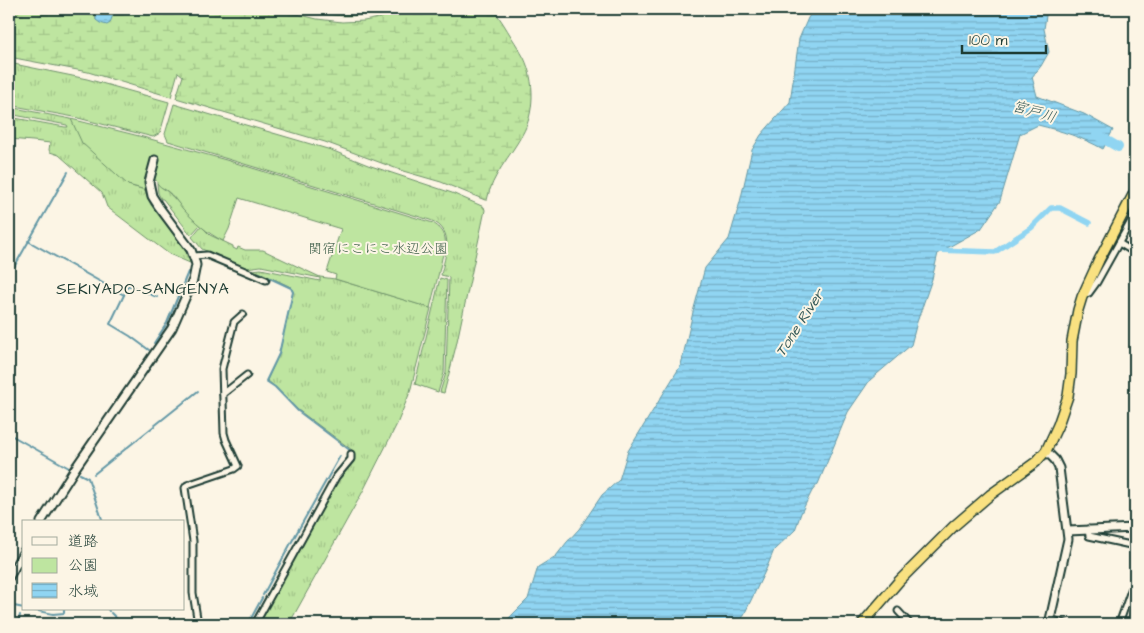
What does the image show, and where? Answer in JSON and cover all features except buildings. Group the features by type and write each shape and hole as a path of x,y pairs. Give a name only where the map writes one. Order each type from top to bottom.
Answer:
{"highway":[{"path":"862,624 899,581 954,526 990,496 1035,464 1046,451 1058,425 1067,398 1071,374 1074,324 1082,297 1135,191"}],"street":[{"path":"42,520 76,467 172,328 193,280 196,265 194,256 152,196 149,182 155,160"},
{"path":"1082,297 1089,293 1097,282 1135,214"},
{"path":"1119,243 1135,254"},
{"path":"194,256 208,255 266,280"},
{"path":"198,624 193,593 193,541 184,488 187,485 238,466 224,433 222,369 234,322 243,314"},
{"path":"223,394 246,375"},
{"path":"1046,451 1055,460 1059,468 1068,531 1067,546 1050,621 1066,624"},
{"path":"255,624 336,477 351,459 351,454"},
{"path":"1068,531 1135,528"},
{"path":"1088,529 1089,536 1135,546"},
{"path":"9,577 22,554"},
{"path":"1119,624 1135,579"},
{"path":"898,611 910,624"}],"green space":[{"path":"9,9 80,9 92,12 96,16 96,20 113,14 115,9 277,9 317,19 342,22 379,18 406,9 493,9 528,67 532,87 531,107 522,135 497,174 487,200 485,200 441,182 403,171 325,142 176,98 183,76 178,72 171,97 88,72 9,57"},
{"path":"299,9 391,9 356,16 345,16"},
{"path":"9,63 87,79 169,102 160,133 153,137 74,117 9,105"},
{"path":"174,104 331,150 368,165 452,193 484,207 485,210 456,346 444,393 440,392 446,373 449,277 441,275 447,244 443,230 438,224 168,141 165,134"},
{"path":"9,107 71,119 128,185 145,190 151,205 180,241 190,263 169,254 107,207 102,193 59,155 50,152 50,143 9,139 9,117 68,127 67,125 9,114"},
{"name":"関宿にこにこ水辺公園","path":"71,119 226,160 433,223 442,231 445,243 430,308 335,279 336,275 327,272 341,229 239,198 223,241 197,223 171,195 159,186 156,180 146,190 128,185 82,143"},
{"path":"157,183 200,225 191,235 163,199 161,199"},
{"path":"201,226 210,235 233,246 237,250 238,247 245,250 263,250 320,277 335,279 431,308 410,392 397,424 362,493 289,624 257,624 337,479 353,459 353,454 352,450 298,410 267,380 279,354 293,292 291,287 252,270 261,269 320,281 320,278 261,266 241,267 202,249 192,237"},
{"path":"440,278 447,280 444,373 438,392 415,384"}],"water":[{"path":"96,9 115,9 110,23 107,25 96,20"},
{"name":"Tone River","path":"814,9 1047,9 1044,29 1049,52 1032,77 1037,96 1084,114 1113,130 1103,149 1071,135 1038,125 1020,134 1000,201 981,229 938,253 932,279 911,345 870,380 848,412 818,484 812,491 801,513 795,530 774,550 738,624 503,624 528,599 538,567 556,556 579,529 602,495 619,480 628,451 681,365 705,268 729,239 752,150 761,135 790,102 799,39"}],"waterway":[{"name":"宮戸川","path":"1097,135 1118,147"},
{"path":"9,276 68,172"},
{"path":"936,250 995,252 1031,228 1051,208 1060,208 1089,223"},
{"path":"28,241 124,295 110,324 149,350"},
{"path":"154,343 167,323 188,272"},
{"path":"259,273 291,288 293,292 279,354 266,381 275,387 298,411 351,451"},
{"path":"124,295 128,285 157,297"},
{"path":"94,474 198,391"},
{"path":"9,434 69,468"},
{"path":"263,595 340,456"},
{"path":"80,474 88,478 102,520"},
{"path":"248,624 262,598"},
{"path":"9,605 22,608"},
{"path":"34,610 53,614 64,613 64,610"},
{"path":"111,613 122,624"},
{"path":"18,624 20,615"}],"district":[{"name":"SEKIYADO-SANGENYA","path":"143,289"}]}
